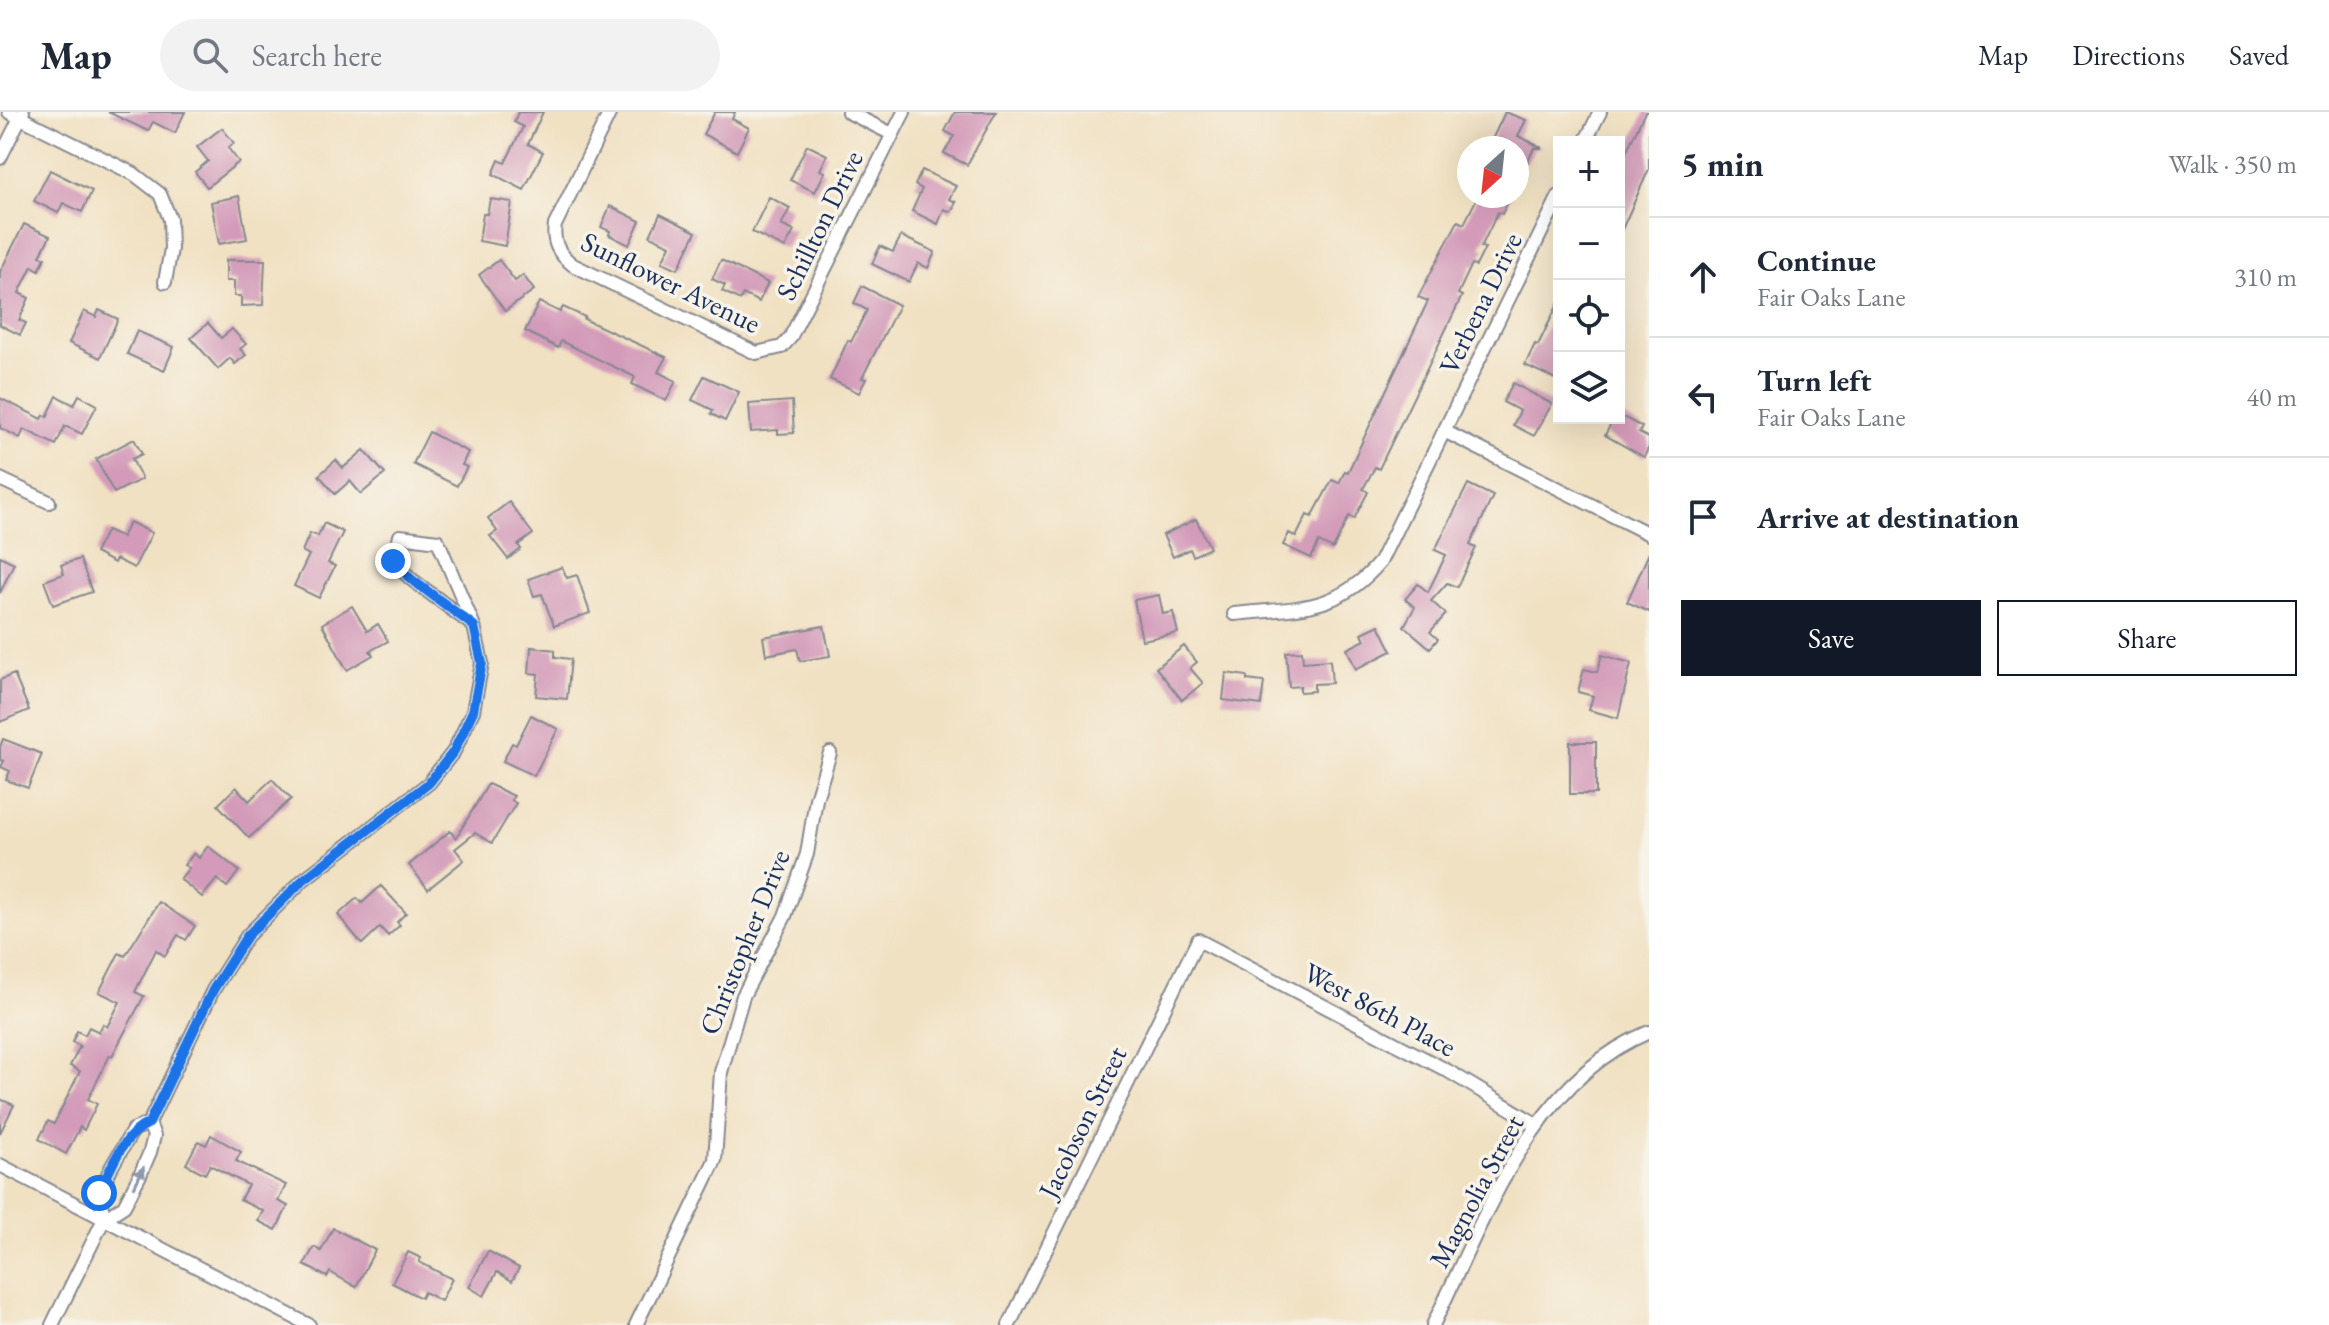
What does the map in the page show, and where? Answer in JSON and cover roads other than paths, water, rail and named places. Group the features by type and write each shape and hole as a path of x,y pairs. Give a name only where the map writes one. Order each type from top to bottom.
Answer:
{"street":[{"name":"Sunflower Avenue","path":"610,112 559,216 554,234 563,257 573,265 742,348 756,353 769,352"},
{"path":"848,112 892,134"},
{"name":"Schillton Drive","path":"769,352 782,347 790,338 904,112"},
{"path":"1588,136 1600,112"},
{"path":"0,158 17,114 134,174 160,194 170,219 171,249 165,282"},
{"name":"Verbena Drive","path":"1234,614 1312,606 1335,599 1359,583 1387,550 1553,208"},
{"path":"1444,431 1649,534"},
{"path":"0,479 49,502"},
{"path":"104,1219 99,1193 112,1166 133,1130 149,1123 213,990 247,936 303,880 429,783 454,751 473,711 482,663 474,626 438,541 400,536 393,561 411,579 474,626"},
{"name":"Christopher Drive","path":"636,1325 715,1160 721,1072 743,996 785,916 807,854 816,799 830,753"},
{"name":"West 86th Place","path":"1198,940 1448,1071 1536,1124"},
{"name":"Jacobson Street","path":"1009,1325 1198,940"},
{"name":"Magnolia Street","path":"1433,1325 1507,1175 1536,1124 1580,1076 1616,1049 1649,1032"},
{"path":"52,1325 104,1219 124,1206 140,1175 154,1136 149,1123"},
{"path":"0,1165 309,1325"}]}
